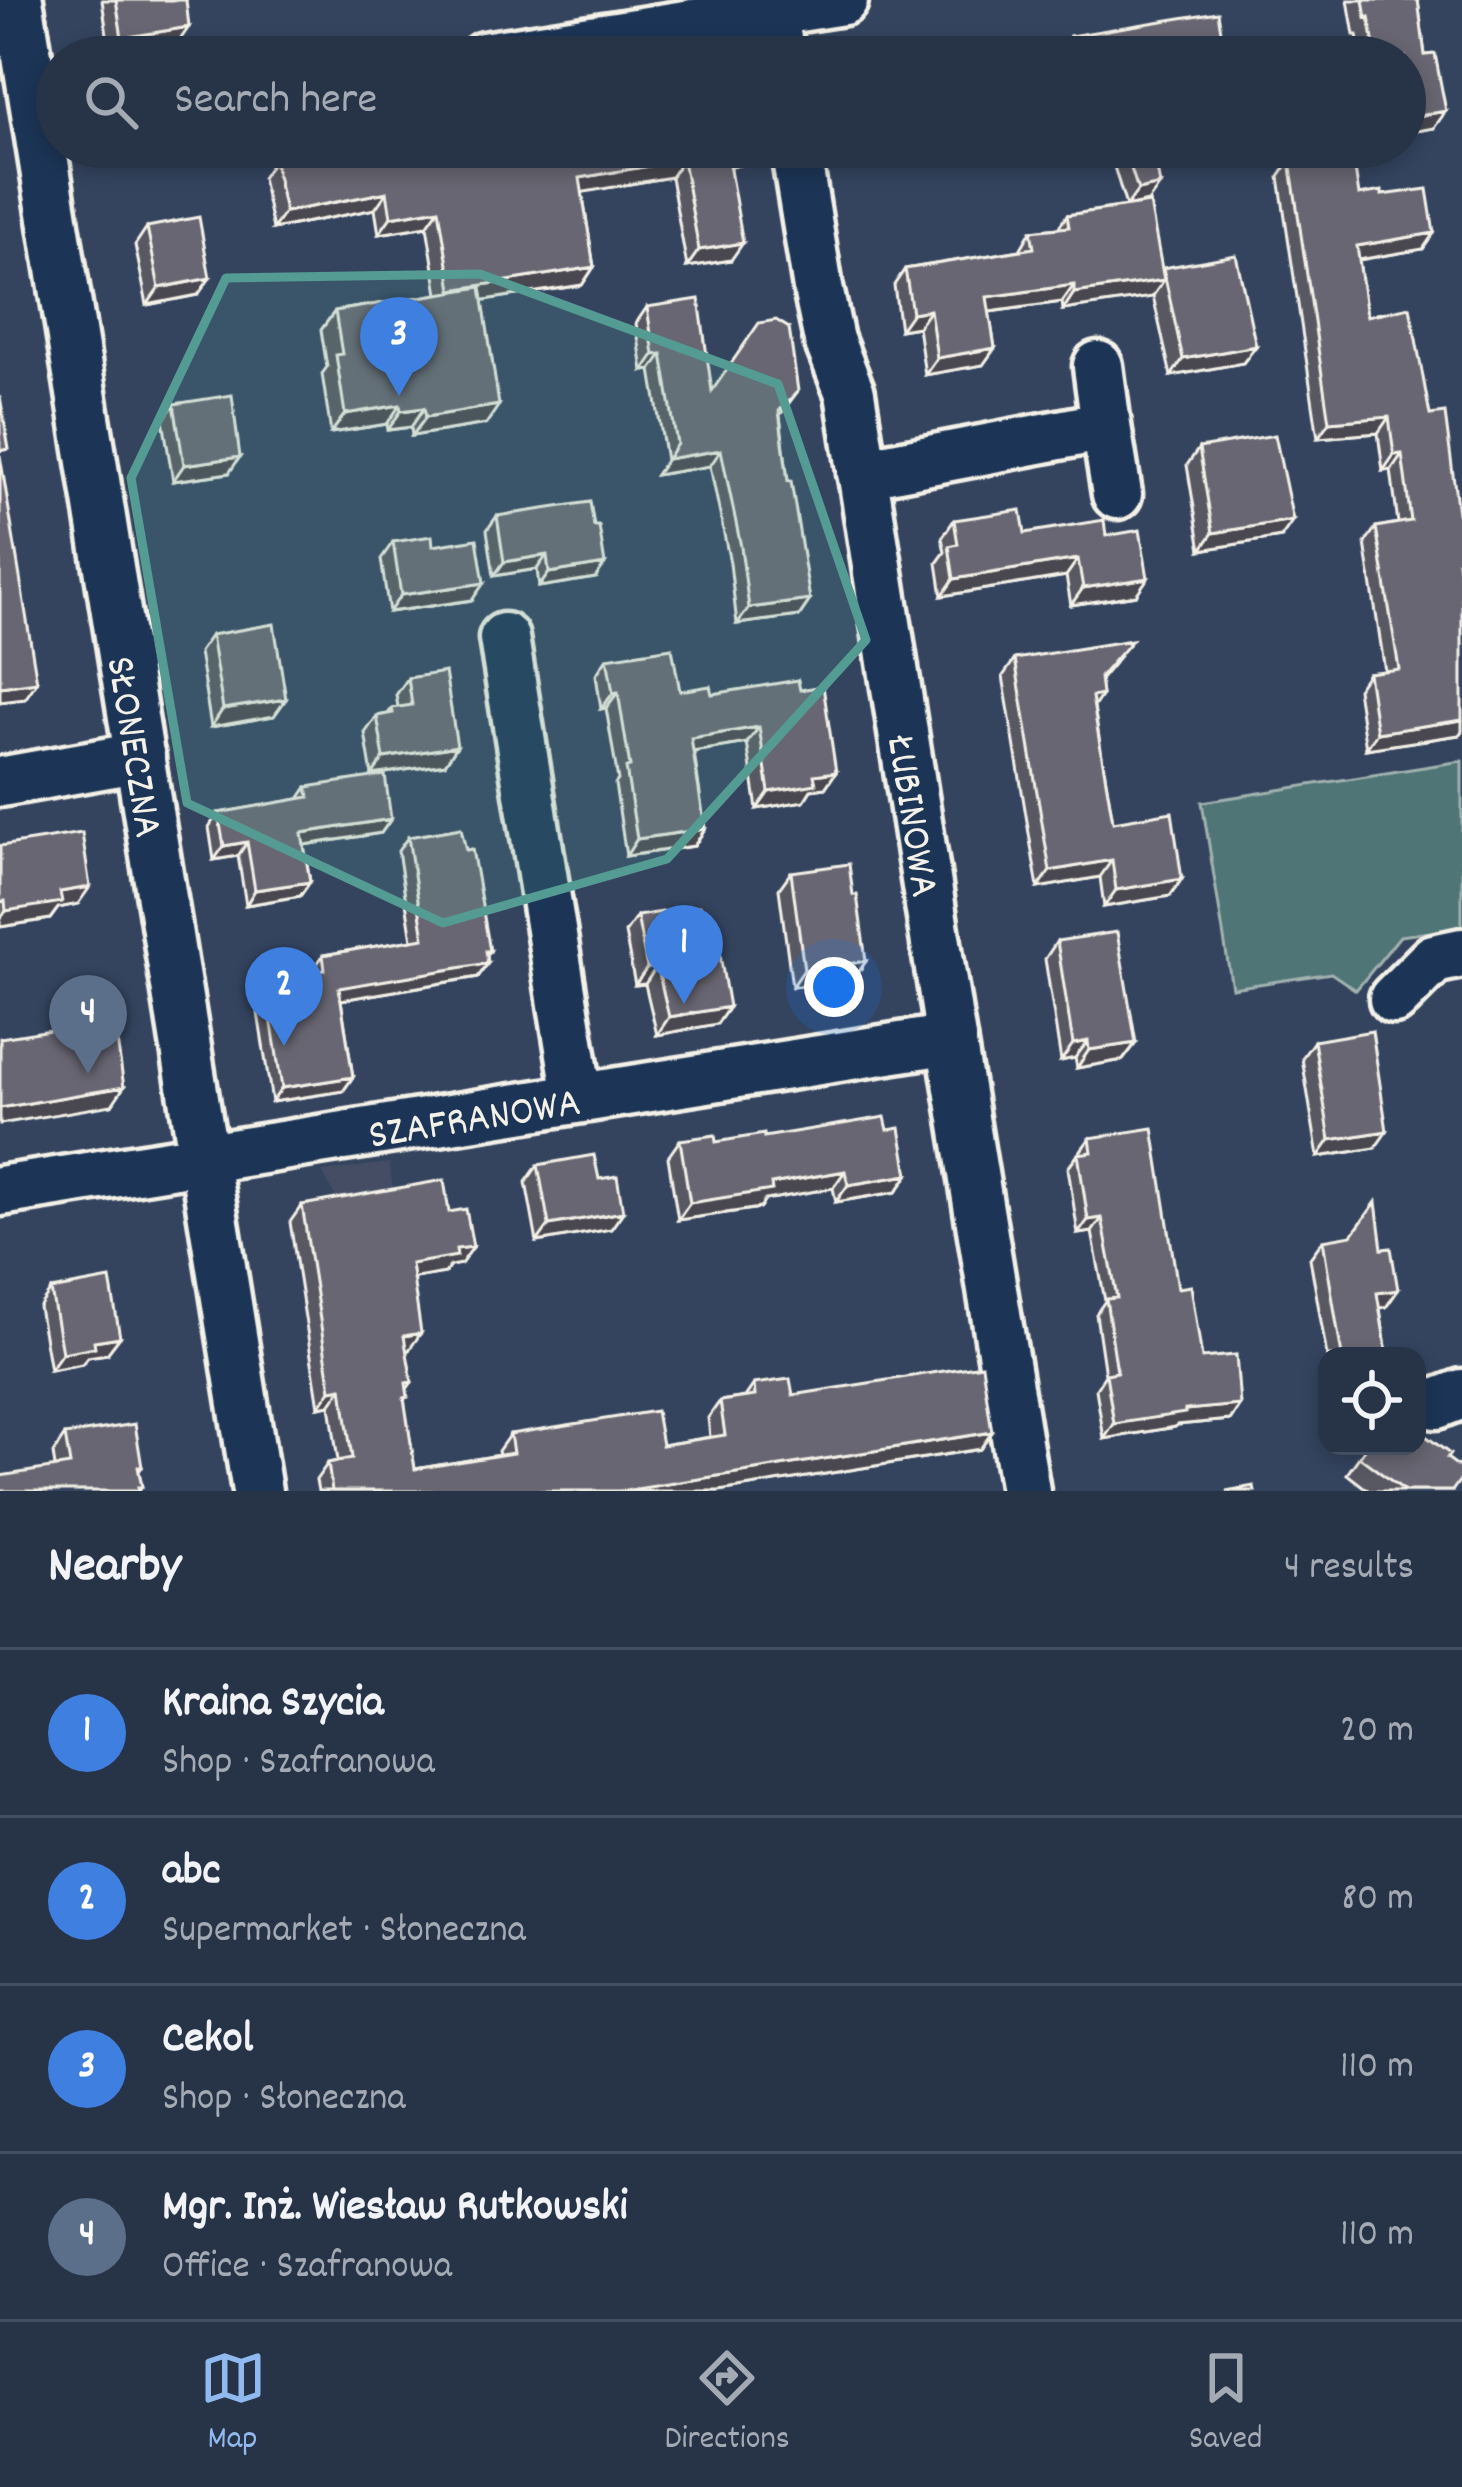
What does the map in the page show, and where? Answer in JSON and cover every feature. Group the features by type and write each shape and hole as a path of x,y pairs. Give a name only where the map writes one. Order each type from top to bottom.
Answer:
{"street":[{"name":"SŁONECZNA","path":"18,0 32,129"},
{"path":"776,34 842,0"},
{"name":"SŁONECZNA","path":"39,168 140,757 257,1491"},
{"name":"ŁUBINOWA","path":"798,168 829,340 850,393 1025,1491"},
{"path":"1098,366 1117,494"},
{"path":"862,472 1106,426"},
{"path":"504,638 578,1097"},
{"path":"0,782 140,757"},
{"path":"1394,999 1434,959 1462,953"},
{"name":"SZAFRANOWA","path":"0,1191 950,1039"}],"highlighted area":[{"path":"480,274 778,384 866,640 667,859 443,923 187,803 131,478 226,278"}],"shaded area":[{"path":"389,1163 412,1307 338,1214 335,1196 322,1172"}],"green space":[{"path":"1462,761 1462,928 1400,936 1356,990 1331,973 1232,988 1202,802"}],"building":[{"path":"116,0 186,0 189,27 122,36"},
{"path":"1363,0 1418,0 1423,36 1372,36"},
{"path":"1218,12 1222,36 1070,36"},
{"path":"1435,54 1446,111 1426,114 1426,55"},
{"path":"276,168 637,168 580,178 594,267 452,290 439,209 391,217 387,192 285,212"},
{"path":"684,168 730,168 743,243 699,250"},
{"path":"1131,168 1157,168 1160,185 1138,190"},
{"path":"1291,168 1355,168 1359,195 1427,189 1434,233 1357,246 1367,316 1410,307 1430,415 1445,413 1458,513 1462,513 1462,560 1458,561 1462,720 1377,733 1368,673 1399,669 1376,527 1411,521 1402,454 1394,455 1389,417 1329,422"},
{"path":"1150,203 1164,280 1074,293 1074,285 987,297 995,348 937,358 930,310 912,313 905,269 1034,248 1031,231 1069,227 1067,215"},
{"path":"199,217 210,278 159,288 147,227"},
{"path":"1236,255 1256,346 1183,359 1163,268"},
{"path":"481,287 499,405 426,417 424,408 401,411 400,405 345,414 335,311"},
{"path":"699,299 712,391 759,323 776,320 789,328 798,391 779,411 810,600 749,608 721,450 667,459 677,444 662,354 654,355 647,307"},
{"path":"232,395 240,457 184,465 174,404"},
{"path":"0,396 9,449 0,451"},
{"path":"1275,435 1293,520 1213,533 1199,448"},
{"path":"0,455 37,682 0,687"},
{"path":"590,502 605,564 549,573 547,555 504,562 497,516"},
{"path":"1021,510 1025,533 1104,520 1106,536 1140,530 1148,578 1083,588 1078,559 954,579 949,546 958,544 954,520"},
{"path":"432,536 433,546 477,539 484,583 401,595 393,542"},
{"path":"274,624 286,699 223,709 211,635"},
{"path":"1132,640 1100,677 1102,695 1092,697 1113,822 1172,812 1182,879 1116,890 1112,860 1050,871 1015,659"},
{"path":"672,648 680,691 710,686 712,694 798,680 800,690 823,686 836,772 814,775 816,784 769,792 759,727 691,738 705,829 637,839 618,692 613,693 607,658"},
{"path":"445,672 457,746 384,758 377,716 412,705 408,678"},
{"path":"385,775 391,819 302,833 310,882 255,890 247,842 224,846 218,813 309,797 307,787"},
{"path":"461,828 466,850 472,849 490,951 486,951 488,963 339,988 353,1077 282,1088 268,999 282,997 278,978 325,970 323,955 424,938 408,837"},
{"path":"82,833 90,887 60,892 62,902 6,911 5,901 0,902 0,846"},
{"path":"849,864 866,961 804,970 791,872"},
{"path":"700,906 709,957 720,955 729,1007 669,1017 657,966 647,968 637,916"},
{"path":"1117,932 1136,1043 1089,1050 1088,1041 1073,1044 1057,941"},
{"path":"114,1020 124,1087 0,1108 0,1038"},
{"path":"1372,1031 1387,1131 1330,1140 1314,1041"},
{"path":"885,1117 888,1130 900,1128 908,1175 848,1185 845,1171 771,1184 772,1190 690,1203 680,1140 715,1135 716,1142 764,1137"},
{"path":"1153,1128 1178,1288 1191,1286 1202,1358 1236,1355 1240,1405 1114,1424 1106,1374 1117,1372 1106,1299 1117,1298 1102,1218 1088,1220 1078,1154 1092,1152 1090,1138"},
{"path":"594,1155 599,1179 617,1176 623,1212 549,1225 538,1165"},
{"path":"444,1180 449,1212 466,1209 473,1247 456,1249 457,1256 411,1264 421,1333 404,1336 412,1382 406,1383 408,1397 404,1398 415,1469 513,1453 510,1434 656,1411 662,1445 725,1435 720,1401 755,1396 754,1384 790,1379 793,1395 982,1365 992,1432 624,1491 332,1491 328,1463 352,1458 342,1388 331,1390 302,1205"},
{"path":"1376,1202 1382,1249 1391,1248 1398,1290 1377,1293 1386,1347 1341,1347 1323,1240 1352,1235"},
{"path":"110,1279 120,1337 62,1353 51,1290"},
{"path":"135,1424 142,1467 138,1467 139,1491 0,1491 0,1476 70,1465 65,1435"},
{"path":"1426,1436 1450,1454 1447,1458 1462,1469 1462,1477 1452,1491 1405,1491 1359,1457 1426,1455"}],"place":[{"name":"Cekol","path":"399,396"},
{"name":"Kraina Szycia","path":"684,1004"},
{"name":"abc","path":"284,1046"},
{"name":"Mgr. Inż. Wiesław Rutkowski","path":"88,1074"}]}
